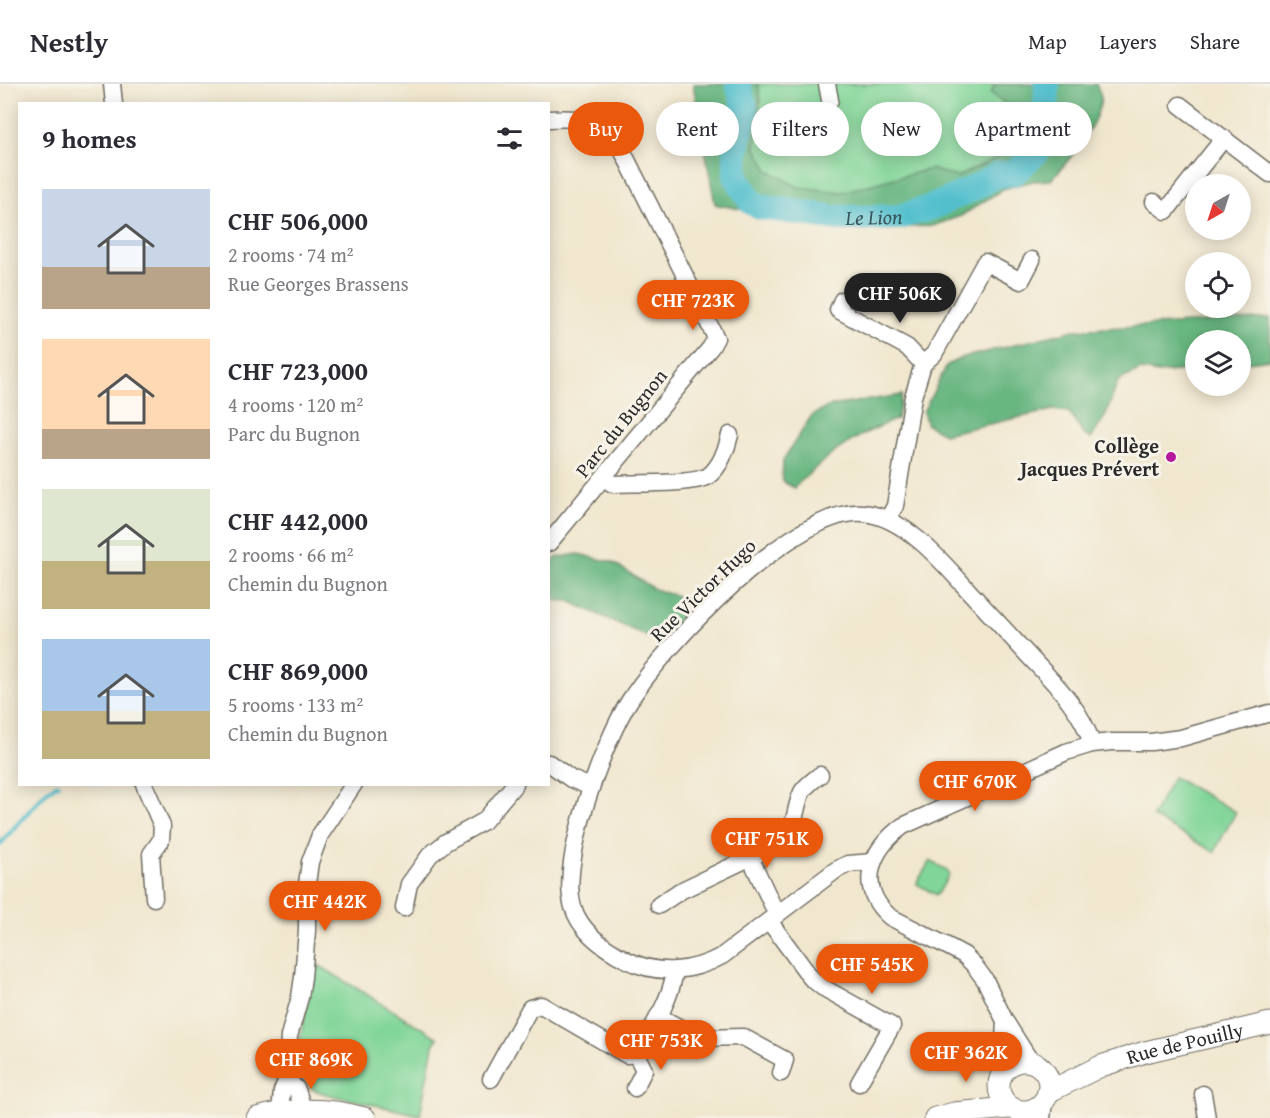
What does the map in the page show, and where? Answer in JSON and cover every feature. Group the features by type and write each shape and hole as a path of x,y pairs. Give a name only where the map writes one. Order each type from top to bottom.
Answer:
{"street":[{"path":"112,84 114,102"},
{"path":"1180,105 1270,174"},
{"name":"Parc du Bugnon","path":"550,119 577,118 591,122 610,134 619,144 716,338 604,478 550,540"},
{"path":"1154,202 1166,211 1224,138"},
{"path":"888,519 895,506 913,397 923,364 934,354 985,262 1021,281 1032,260"},
{"path":"842,300 837,310 907,347 923,364"},
{"path":"604,478 613,484 695,480 708,476 726,453 730,435"},
{"name":"Rue Victor Hugo","path":"873,862 848,864 836,870 711,962 675,970 660,970 639,965 608,950 587,932 573,908 570,882 572,867 591,787 621,716 640,685 697,621 752,568 802,532 831,519 855,513 888,519 940,559 1046,674 1077,709 1092,744"},
{"path":"1045,1104 1049,1083 1046,1074 1035,1064 1005,1021 985,980 964,955 890,917 882,909 872,888 870,876 873,862 885,842 903,826 1066,752 1092,744 1151,742 1181,738 1270,713"},
{"path":"550,764 571,779 591,787"},
{"path":"660,905 680,891 787,840 794,827 802,793 808,784 820,775"},
{"path":"145,786 162,826 161,840 151,854 154,898"},
{"path":"280,1112 282,1091 287,1079 289,1036 303,976 308,931 307,884 310,862 320,835 353,786"},
{"path":"404,908 409,884 430,855 446,842 484,821 513,786"},
{"path":"750,857 773,918 811,978 822,987 892,1026 859,1083"},
{"path":"636,1054 671,989 675,970"},
{"path":"491,1080 530,1008 541,1005 627,1055 636,1054"},
{"path":"658,1016 699,1038 743,1037 785,1060 781,1073"},
{"path":"1005,1021 999,1092 1002,1101 1017,1112"},
{"name":"Rue de Pouilly","path":"944,1115 1000,1078 1012,1064 1022,1061 1062,1068 1101,1066 1184,1042 1270,1023"},
{"path":"635,1088 644,1070 636,1054"},
{"name":"Rue de Pouilly","path":"944,1115 1029,1111 1045,1104 1101,1066"},
{"path":"287,1079 297,1090 303,1109"},
{"path":"1203,1094 1207,1118"},
{"path":"257,1118 303,1109 346,1113 365,1118"}],"green space":[{"path":"693,84 758,84 760,102 751,102 751,156 760,156 768,170 797,187 842,192 930,169 957,177 1001,156 1071,156 1051,180 1033,181 1003,189 961,216 932,226 866,229 814,224 715,204 706,156 739,156 739,102 696,102"},
{"path":"758,84 995,84 991,93 1003,102 954,102 954,156 1001,156 957,177 930,169 842,192 797,187 768,170 760,156 849,156 849,102 760,102"},
{"path":"995,84 1096,84 1101,98 1092,125 1092,102 1003,102 991,93"},
{"path":"1270,318 1270,359 1251,362 1251,330 1185,330 1185,370 1158,373 1141,370 1118,381 1106,415 1091,439 1083,434 1069,412 1053,410 944,434 927,425 923,412 947,365 961,358 1074,330"},
{"path":"902,395 897,419 866,433 841,448 794,488 782,481 783,460 812,415 830,406"},
{"path":"578,554 612,562 654,589 680,597 684,614 659,642 569,601 550,600 550,566 556,558"},
{"path":"1173,777 1236,812 1214,852 1152,817"},
{"path":"930,861 947,870 949,875 936,895 917,884"},
{"path":"315,963 438,1038 433,1045 420,1115 326,1094 314,1090 302,1079 297,1054"}],"waterway":[{"name":"Le Lion","path":"738,84 745,108 736,153 736,176 751,202 760,207 838,218 899,217 932,207 997,175 1014,173 1036,153 1045,131 1047,84"},
{"path":"0,844 48,790 55,786"}],"place":[{"name":"Collège Jacques Prévert","path":"1171,457"}]}
